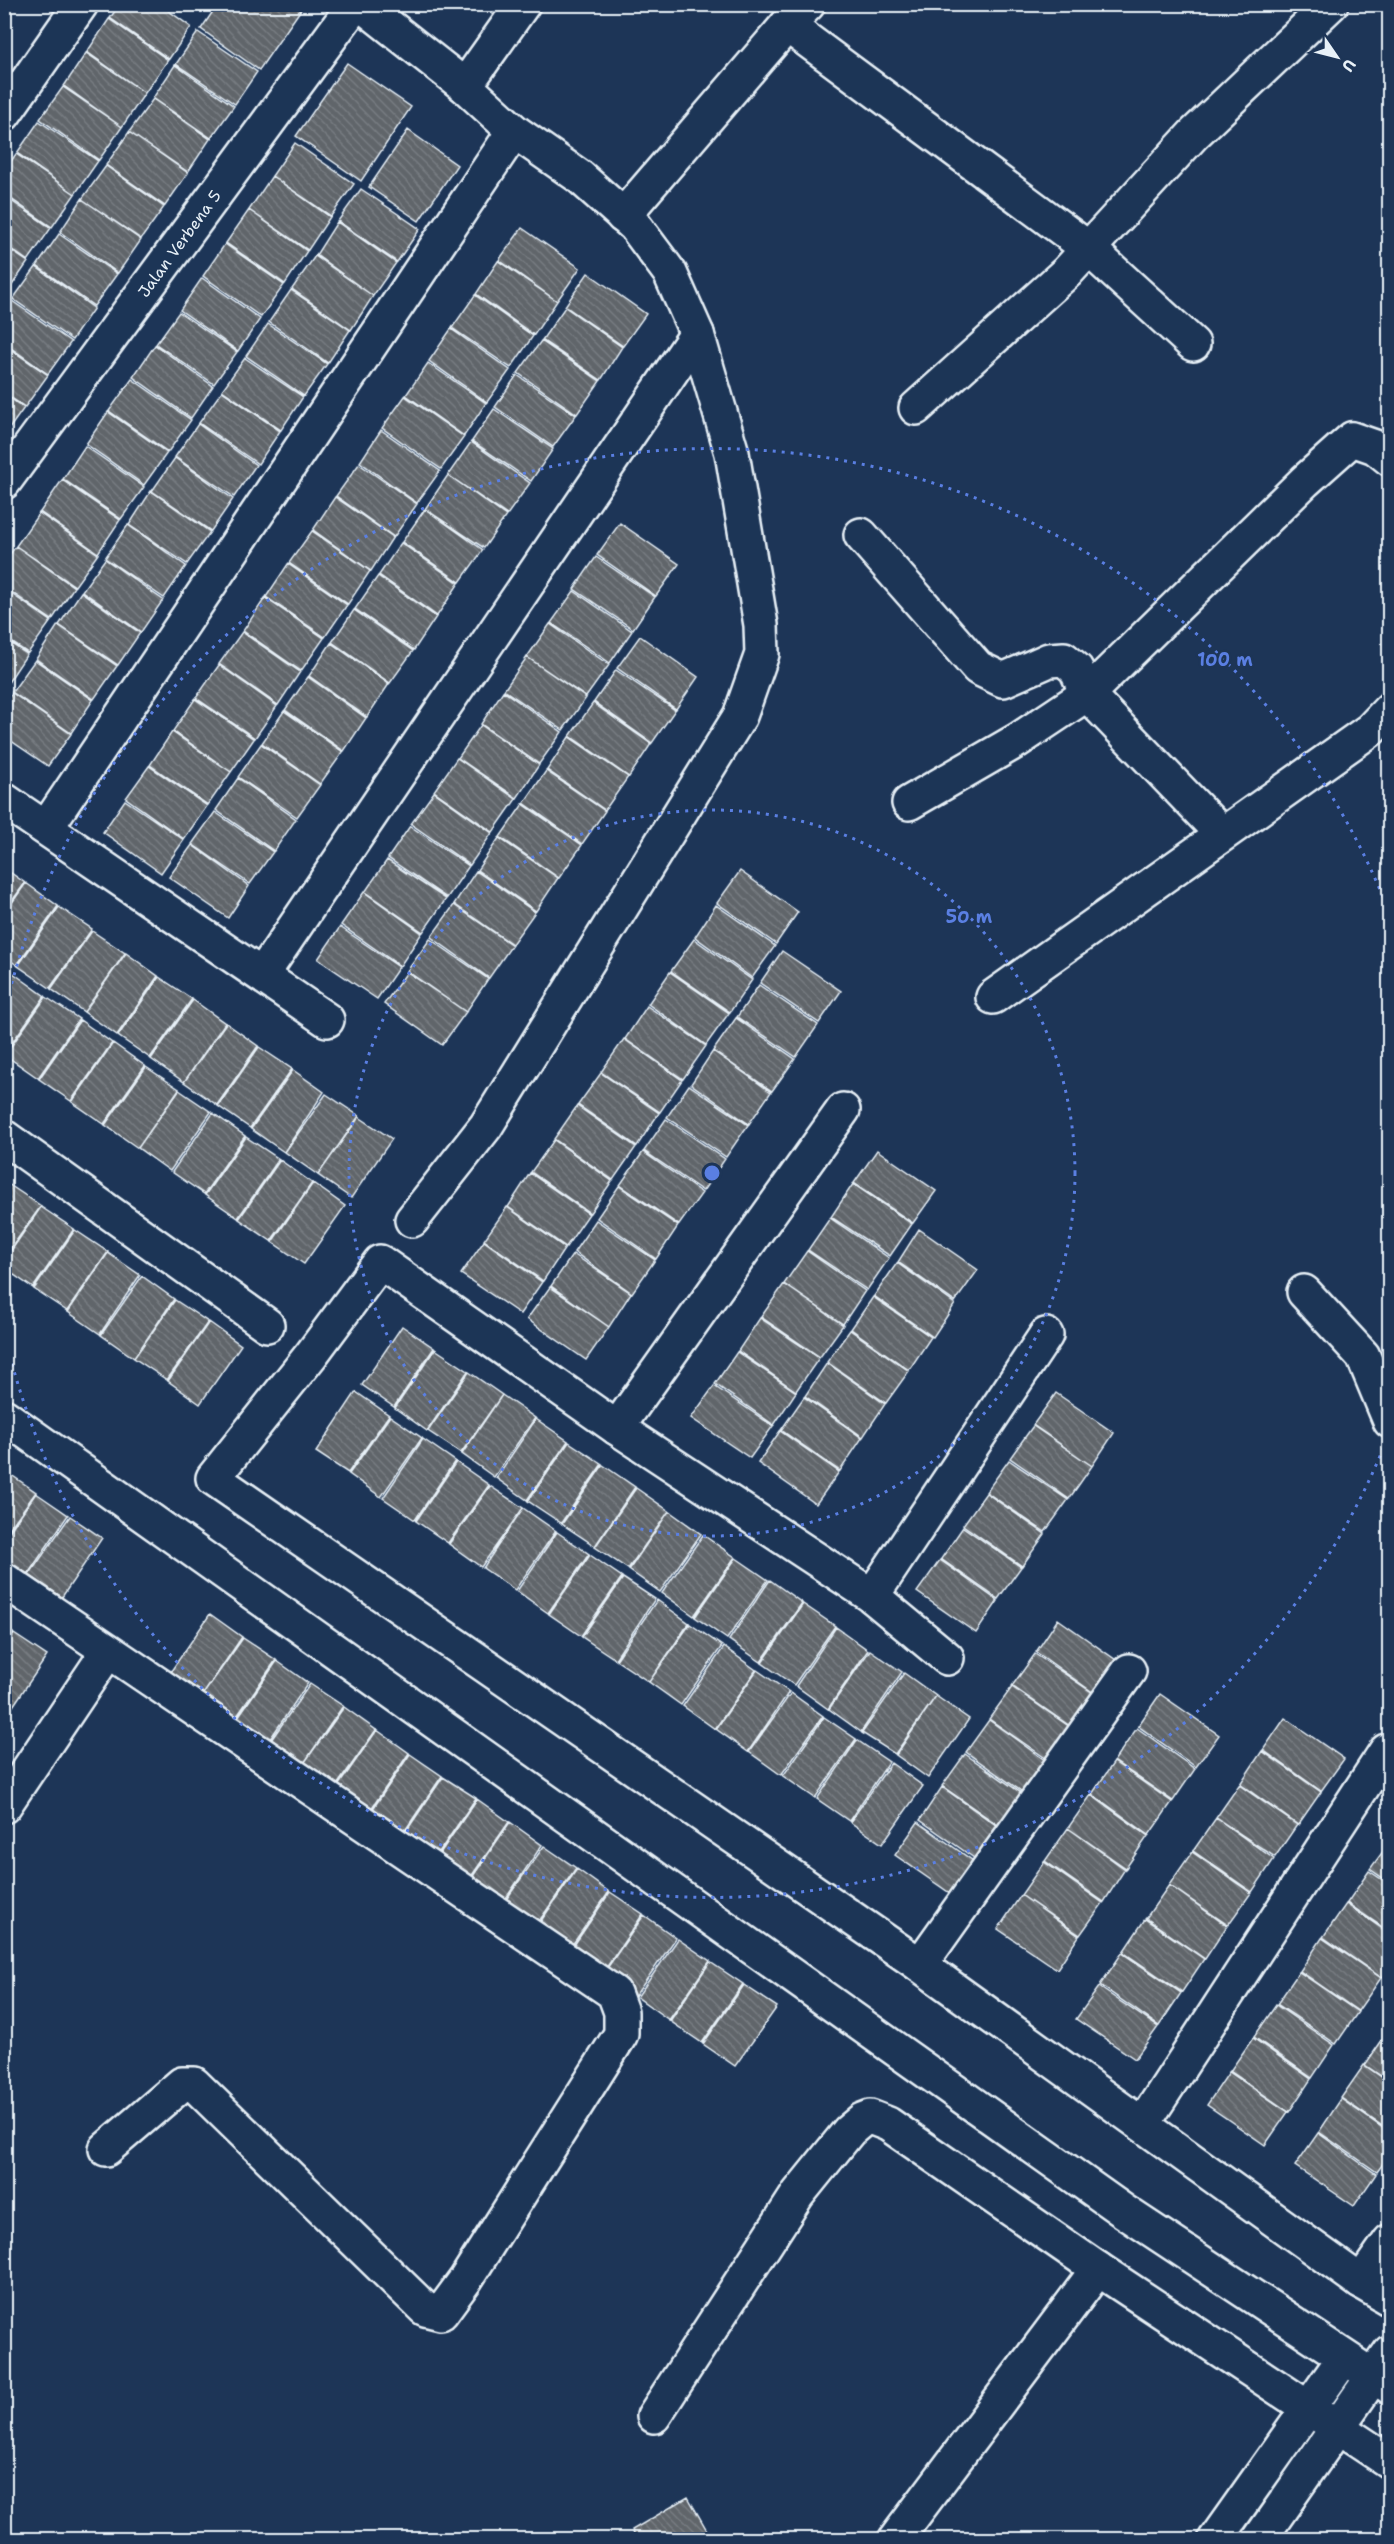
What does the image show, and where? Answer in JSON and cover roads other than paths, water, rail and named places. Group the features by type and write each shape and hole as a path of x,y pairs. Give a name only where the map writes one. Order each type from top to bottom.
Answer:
{"street":[{"path":"4,114 81,4"},
{"name":"Jalan Verbena 5","path":"4,482 355,4"},
{"path":"361,4 465,86 514,130 580,177 635,226 670,273 697,334 732,453 761,625 762,654 734,726 486,1126 412,1220"},
{"path":"465,86 523,4"},
{"path":"916,408 1067,272 1194,134 1331,4"},
{"path":"624,216 797,15 1089,249 1193,344"},
{"path":"46,828 514,130"},
{"path":"262,975 697,334"},
{"path":"909,803 1018,740 1087,694 1352,439 1375,447 1389,459"},
{"path":"861,535 978,668 1003,680 1049,660 1064,659 1076,669 1087,694 1221,833"},
{"path":"993,997 1221,833 1383,729"},
{"path":"4,800 327,1020"},
{"path":"616,1428 843,1110"},
{"path":"4,1137 267,1325"},
{"path":"947,1658 872,1596 616,1428 380,1262 311,1355 213,1478 920,1965 1361,2282 1389,2299"},
{"path":"1304,1292 1363,1356 1389,1421"},
{"path":"872,1596 1047,1335"},
{"path":"4,1416 1122,2210 1344,2358 1384,2372 1337,2427 1259,2540"},
{"path":"4,1580 614,1993 621,2012 621,2034 466,2279 441,2313 425,2308 413,2297 195,2084 182,2084 106,2149"},
{"path":"4,1806 108,1651"},
{"path":"920,1965 1129,1671"},
{"path":"1143,2124 1386,1751"},
{"path":"654,2416 798,2194 849,2131 862,2120 870,2117 888,2124 1098,2269 1389,2462"},
{"path":"1361,2282 1389,2241"},
{"path":"895,2540 1098,2269"},
{"path":"1215,2540 1344,2358"}]}
